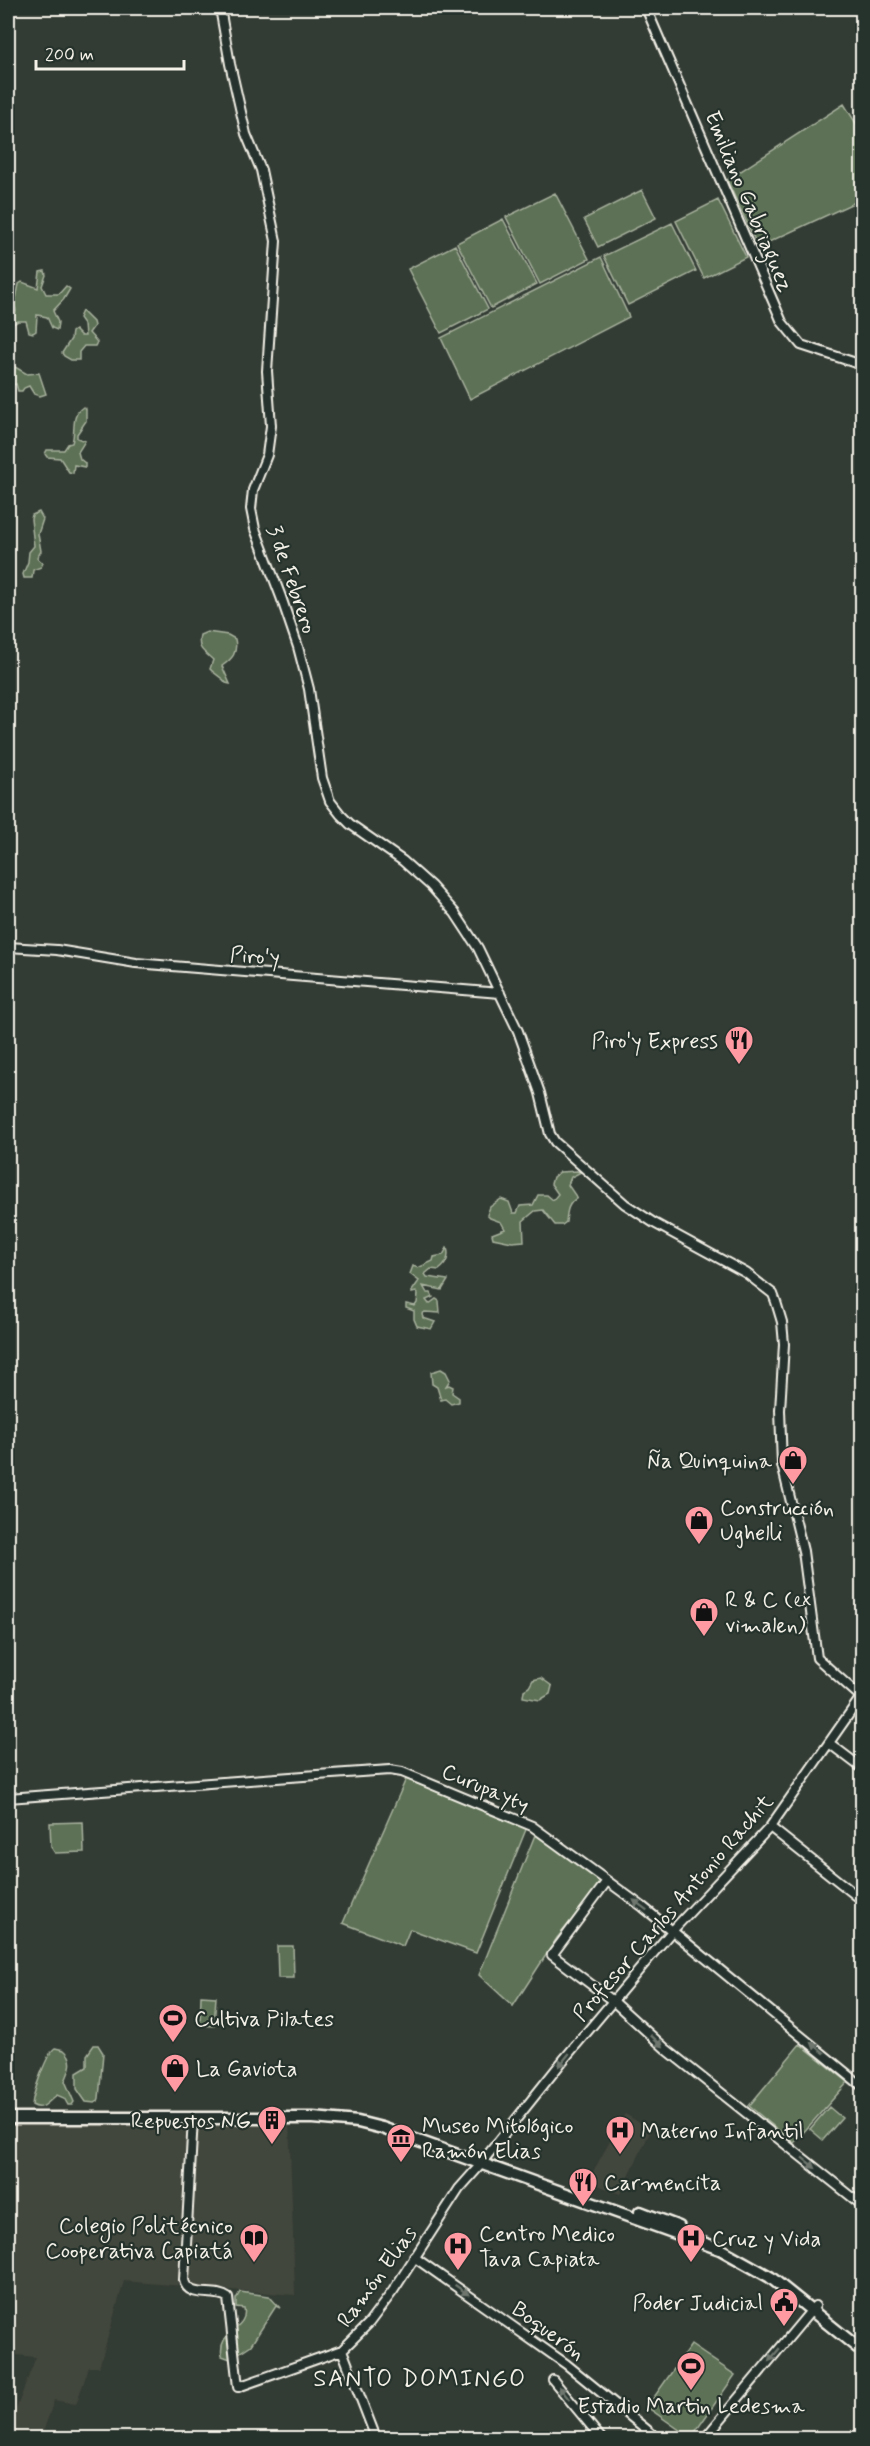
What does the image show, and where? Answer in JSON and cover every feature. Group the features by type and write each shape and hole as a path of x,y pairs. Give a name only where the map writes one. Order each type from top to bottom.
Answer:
{"highway":[{"path":"8,2111 289,2111 337,2114 402,2127 485,2160"},
{"path":"8,2118 313,2118 358,2122 404,2134 485,2160 723,2244 773,2272 862,2351"},
{"path":"814,2308 862,2344"}],"street":[{"name":"3 de Febrero","path":"220,8 246,134 261,170 276,242 267,371 271,426 267,455 254,489 251,509 255,530 298,646 309,689 322,778 330,801 350,824 403,861 431,886 455,913 478,948 500,993"},
{"name":"Emiliano Gabriaguez","path":"646,8 782,322 801,345 862,365"},
{"name":"Piro'y","path":"8,947 57,950 147,964 500,993"},
{"name":"Profesor Carlos Antonio Rachit","path":"485,2160 672,1931 770,1827 861,1696 817,1658 803,1551 782,1465 780,1410 784,1344 777,1302 772,1294 746,1273 654,1223 625,1204 555,1142 550,1134 540,1093 518,1031 500,993"},
{"path":"829,1743 862,1768"},
{"name":"Curupayty","path":"8,1798 338,1773 390,1770 402,1772 532,1826 672,1931 862,2086"},
{"path":"770,1827 862,1900"},
{"path":"607,1881 552,1955 613,2001 666,2049 862,2205"},
{"name":"Ramón Elias","path":"193,2118 185,2286 190,2291 219,2294 228,2298 238,2387 342,2350 369,2323 459,2189 485,2160"},
{"name":"Boquerón","path":"414,2257 566,2364 657,2439"},
{"path":"705,2439 814,2308"},
{"path":"342,2350 376,2439"},
{"path":"553,2380 601,2439"}],"shaded area":[{"name":"Materno Infantil","path":"625,2114 651,2130 620,2194 588,2181"},
{"path":"8,2120 289,2120 295,2295 124,2281 99,2367 89,2367 76,2404 54,2400 41,2438 8,2438 8,2431 36,2357 8,2354"}],"green space":[{"path":"844,104 862,133 862,199 758,247 727,180"},
{"path":"642,190 656,218 598,247 584,219"},
{"path":"555,193 589,259 540,284 506,217"},
{"path":"718,200 746,257 704,278 676,221"},
{"path":"503,219 537,284 491,308 457,243"},
{"path":"672,223 696,271 628,305 604,256"},
{"path":"455,245 488,309 441,333 408,269"},
{"path":"601,257 629,317 470,399 441,338"},
{"path":"45,271 42,286 46,294 59,294 66,286 70,289 53,311 58,322 57,330 52,328 47,317 37,315 36,331 33,333 29,332 26,321 18,321 8,327 8,318 16,312 15,304 19,284 22,282 38,288 40,272"},
{"path":"82,311 93,322 94,326 89,333 97,342 95,346 84,346 79,352 79,360 71,360 62,353 71,339 72,332 75,330 81,336 85,336 84,325 79,318"},
{"path":"8,363 27,374 39,373 46,394 40,396 34,394 29,386 18,391 16,384 12,385 8,380"},
{"path":"83,407 86,409 86,421 77,434 77,438 85,441 78,452 85,467 74,465 73,473 69,472 60,458 47,457 45,454 47,450 64,450 68,444 72,443 76,415"},
{"path":"39,512 43,519 38,534 41,551 37,558 43,563 41,567 33,570 32,578 24,578 29,552 34,546 31,519 32,515"},
{"path":"207,632 228,635 235,639 236,648 233,655 222,666 230,684 210,669 213,660 202,650 200,644 200,635"},
{"path":"560,1172 581,1172 571,1177 568,1185 577,1198 569,1206 566,1222 562,1225 555,1225 543,1210 535,1211 523,1221 524,1241 512,1242 493,1238 492,1234 505,1229 501,1222 487,1215 490,1207 501,1199 509,1202 513,1213 517,1213 520,1206 533,1205 538,1195 547,1195 553,1200 558,1194 551,1184 553,1177"},
{"path":"447,1248 448,1258 444,1266 439,1270 431,1269 425,1274 427,1277 448,1280 442,1290 423,1286 433,1297 426,1300 429,1304 436,1299 439,1301 440,1313 425,1312 422,1314 423,1318 435,1322 431,1329 417,1326 414,1311 406,1308 406,1304 415,1306 417,1303 418,1294 412,1291 419,1281 410,1274 413,1266 418,1268 433,1261 434,1257 443,1255"},
{"path":"441,1369 446,1372 450,1380 446,1386 453,1387 452,1393 459,1398 459,1402 451,1404 445,1399 441,1400 437,1387 432,1384 431,1372"},
{"path":"541,1678 552,1686 550,1694 540,1700 523,1697 524,1690 533,1680"},
{"path":"406,1779 527,1827 476,1953 410,1929 403,1946 343,1923"},
{"path":"83,1822 84,1852 55,1853 51,1847 50,1823"},
{"path":"537,1830 603,1882 557,1938 513,2006 479,1975"},
{"path":"277,1946 293,1946 294,1978 278,1978"},
{"path":"201,1996 216,1997 214,2026 200,2025"},
{"path":"800,2044 848,2082 794,2143 749,2106"},
{"path":"94,2045 98,2045 103,2053 99,2098 95,2103 86,2102 77,2089 77,2073 87,2067 87,2055"},
{"path":"55,2048 64,2050 70,2057 70,2069 65,2081 74,2102 68,2105 64,2098 57,2095 45,2105 36,2107 32,2105 37,2084"},
{"path":"829,2107 842,2118 823,2140 810,2129"},
{"path":"240,2292 269,2296 280,2308 276,2306 251,2345 230,2359 222,2356 222,2347 224,2340 242,2321 244,2315 244,2308 236,2307 236,2299"},
{"name":"Estadio Martin Ledesma","path":"691,2345 735,2375 691,2438 647,2407"}],"place":[{"name":"Piro'y Express","path":"739,1066"},
{"name":"Ña Quinquina","path":"793,1486"},
{"name":"Construcción Ughelli","path":"699,1546"},
{"name":"R & C (ex vimalen)","path":"704,1638"},
{"name":"Cultiva Pilates","path":"173,2044"},
{"name":"La Gaviota","path":"175,2094"},
{"name":"Repuestos NG","path":"272,2146"},
{"name":"Materno Infantil","path":"620,2156"},
{"name":"Museo Mitológico Ramón Elias","path":"401,2164"},
{"name":"Carmencita","path":"583,2208"},
{"name":"Colegio Politécnico Cooperativa Capiatá","path":"254,2264"},
{"name":"Cruz y Vida","path":"691,2264"},
{"name":"Centro Medico Tava Capiata","path":"458,2272"},
{"name":"Poder Judicial","path":"784,2328"},
{"name":"Estadio Martin Ledesma","path":"691,2392"}],"district":[{"name":"SANTO DOMINGO","path":"420,2378"}]}
